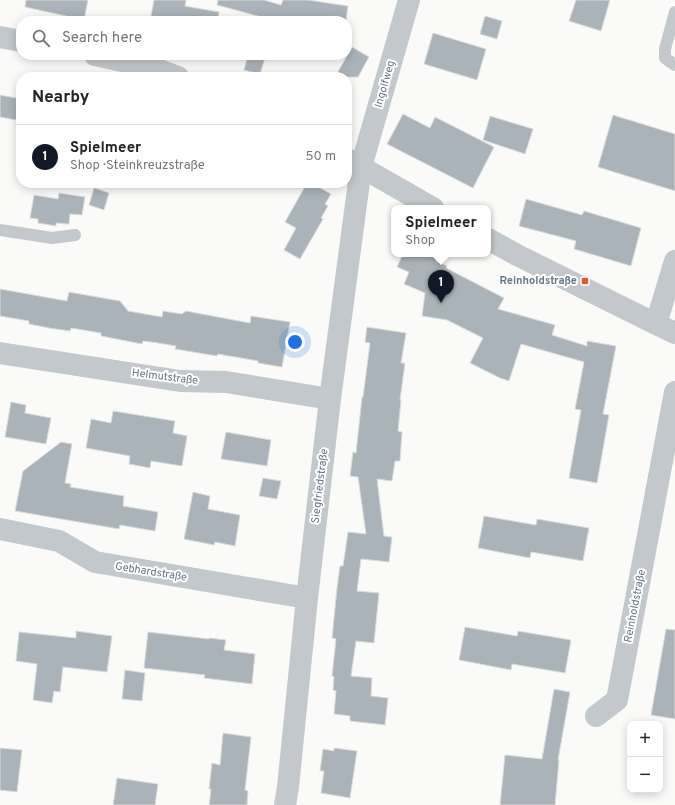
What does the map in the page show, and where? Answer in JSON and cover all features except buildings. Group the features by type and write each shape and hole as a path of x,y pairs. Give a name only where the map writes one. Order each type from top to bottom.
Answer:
{"street":[{"name":"Ingolfweg","path":"354,163 409,0"},
{"path":"0,37 16,40"},
{"path":"117,60 154,68 165,72"},
{"path":"354,163 428,205"},
{"name":"Siegfriedstraße","path":"352,183 354,163"},
{"name":"Siegfriedstraße","path":"285,805 330,399 351,188"},
{"path":"491,241 666,329 675,261"},
{"name":"Helmutstraße","path":"0,353 180,381 226,382 330,399"},
{"name":"Reinholdstraße","path":"596,716 617,700 675,392"},
{"name":"Gebhardstraße","path":"0,529 59,541 95,562 307,598"}],"lane":[{"path":"675,12 665,49 665,58 675,65"},
{"path":"0,230 52,238 75,235"}],"place":[{"name":"Reinholdstraße","path":"585,281"},
{"name":"Spielmeer","path":"441,303"}]}
